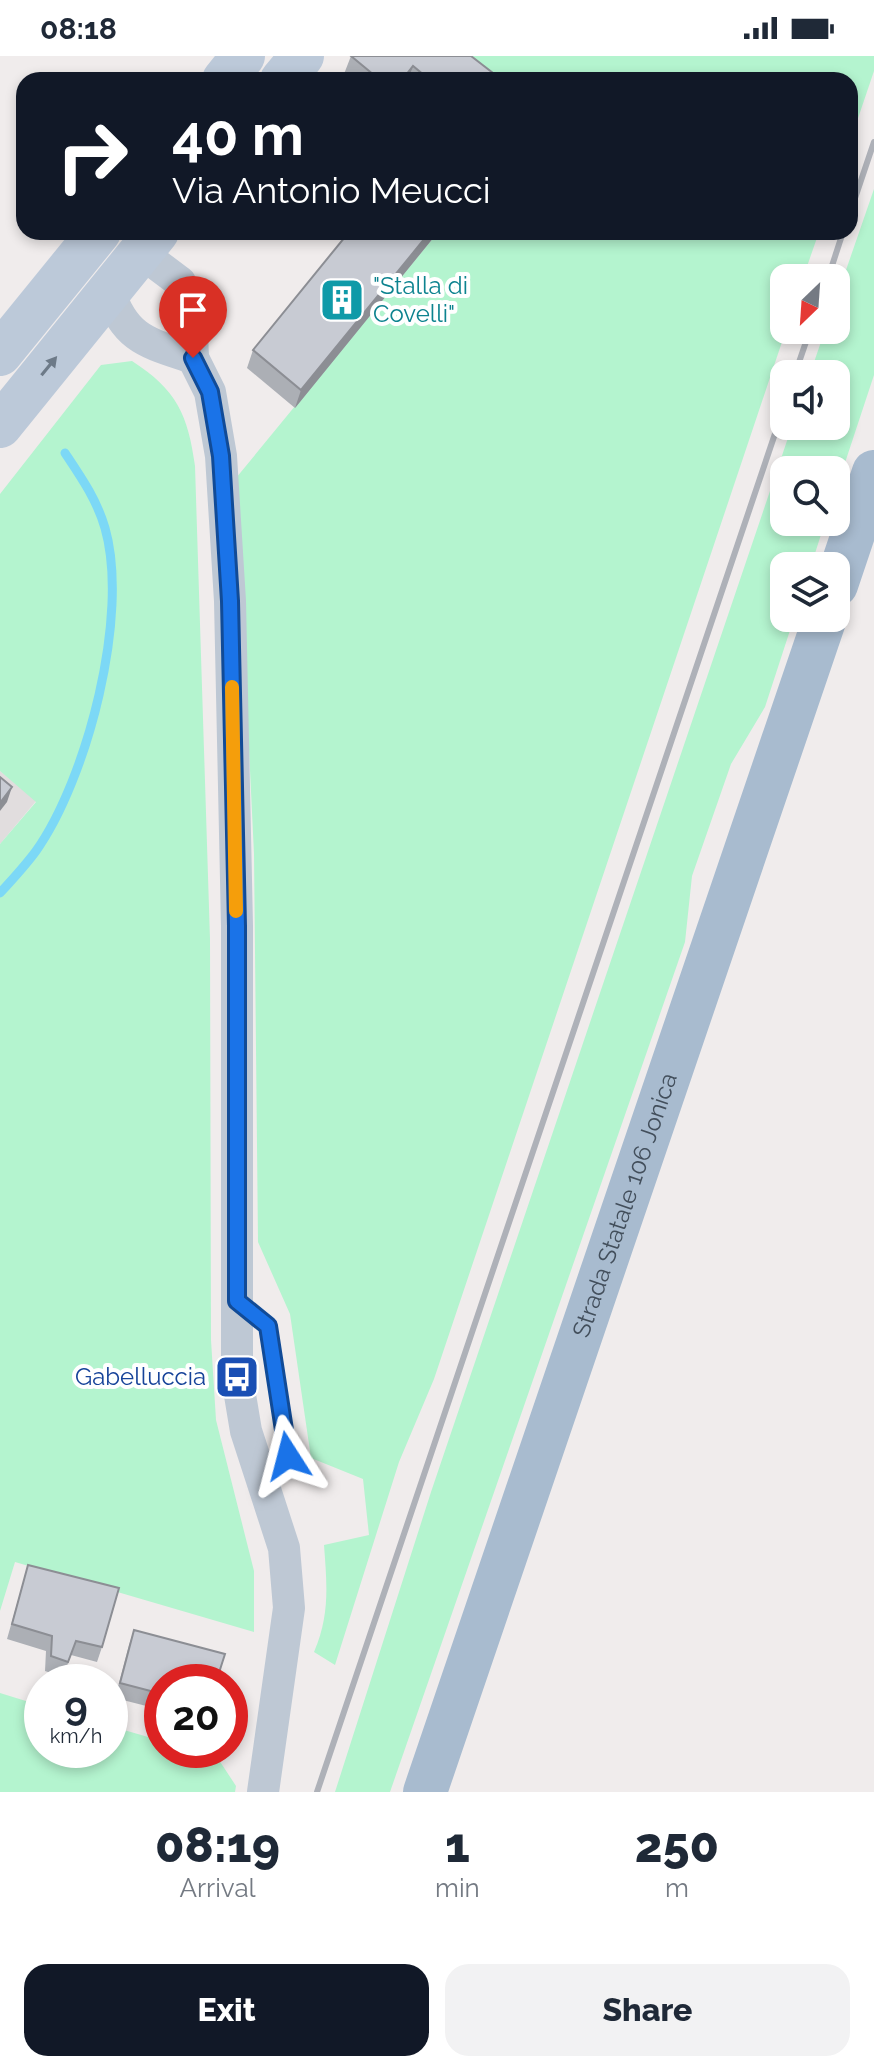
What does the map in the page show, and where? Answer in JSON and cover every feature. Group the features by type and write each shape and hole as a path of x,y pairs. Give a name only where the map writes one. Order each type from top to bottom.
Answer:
{"main road":[{"path":"847,552 874,472"},
{"name":"Strada Statale 106 Jonica","path":"425,1792 820,632"}],"street":[{"path":"230,72 243,56"},
{"path":"289,72 302,56"},
{"path":"0,354 93,240"},
{"path":"104,240 133,262 180,282 191,304 193,358 210,392 221,456 230,601 237,926 237,1377 246,1431 284,1548 289,1608 263,1792"},
{"path":"133,262 118,317 134,334 193,358"},
{"path":"0,426 133,262"}],"shaded area":[{"path":"0,771 36,801 0,844"}],"green space":[{"path":"441,56 874,56 874,71 858,118 858,72 462,72"},
{"path":"874,189 874,375 847,456 782,456 787,440 850,440 850,360 815,360 820,344 850,344 848,264"},
{"path":"431,240 816,240 808,264 770,264 770,344 781,344 776,360 770,360 770,378 434,1379 399,1462 335,1665 314,1652 325,1612 324,1545 369,1535 363,1479 311,1458 290,1314 258,1242 254,854 236,478"},
{"path":"132,361 160,382 178,405 189,432 195,466 210,939 211,1340 216,1420 254,1571 254,1632 15,1562 0,1611 0,844 36,802 0,771 0,494 101,365"},
{"path":"770,491 770,536 821,536 815,552 770,552 770,632 789,632 765,707 731,764 692,876 685,942 390,1792 335,1792 431,1492"},
{"path":"0,1693 24,1700 24,1768 128,1768 128,1731 144,1736 144,1768 224,1768 236,1786 235,1792 0,1792"}],"building":[{"path":"351,56 471,56 492,72 420,72 413,66 408,72 370,72"},
{"name":"\"Stalla di Covelli\"","path":"342,240 423,240 301,390 253,350"},
{"path":"0,777 12,787 0,803"},
{"path":"28,1565 119,1588 102,1647 76,1641 68,1662 51,1656 52,1636 12,1624"},
{"path":"134,1630 225,1654 222,1664 144,1664 144,1689 128,1685 128,1664 125,1664"}],"waterway":[{"path":"0,893 36,851 55,820 72,782 87,740 108,649 112,605 111,564 105,528 93,498 65,453"}],"railway":[{"path":"858,189 874,142"},
{"path":"833,264 840,240"},
{"path":"800,360 805,344"},
{"path":"317,1792 773,440"}],"slow traffic":[{"path":"232,687 236,911"}],"place":[{"name":"\"Stalla di Covelli\"","path":"342,300"},
{"name":"Gabelluccia","path":"237,1377"}],"route":[{"path":"193,358 210,392 221,456 230,601 237,926 237,1301 268,1326 288,1456"}]}
